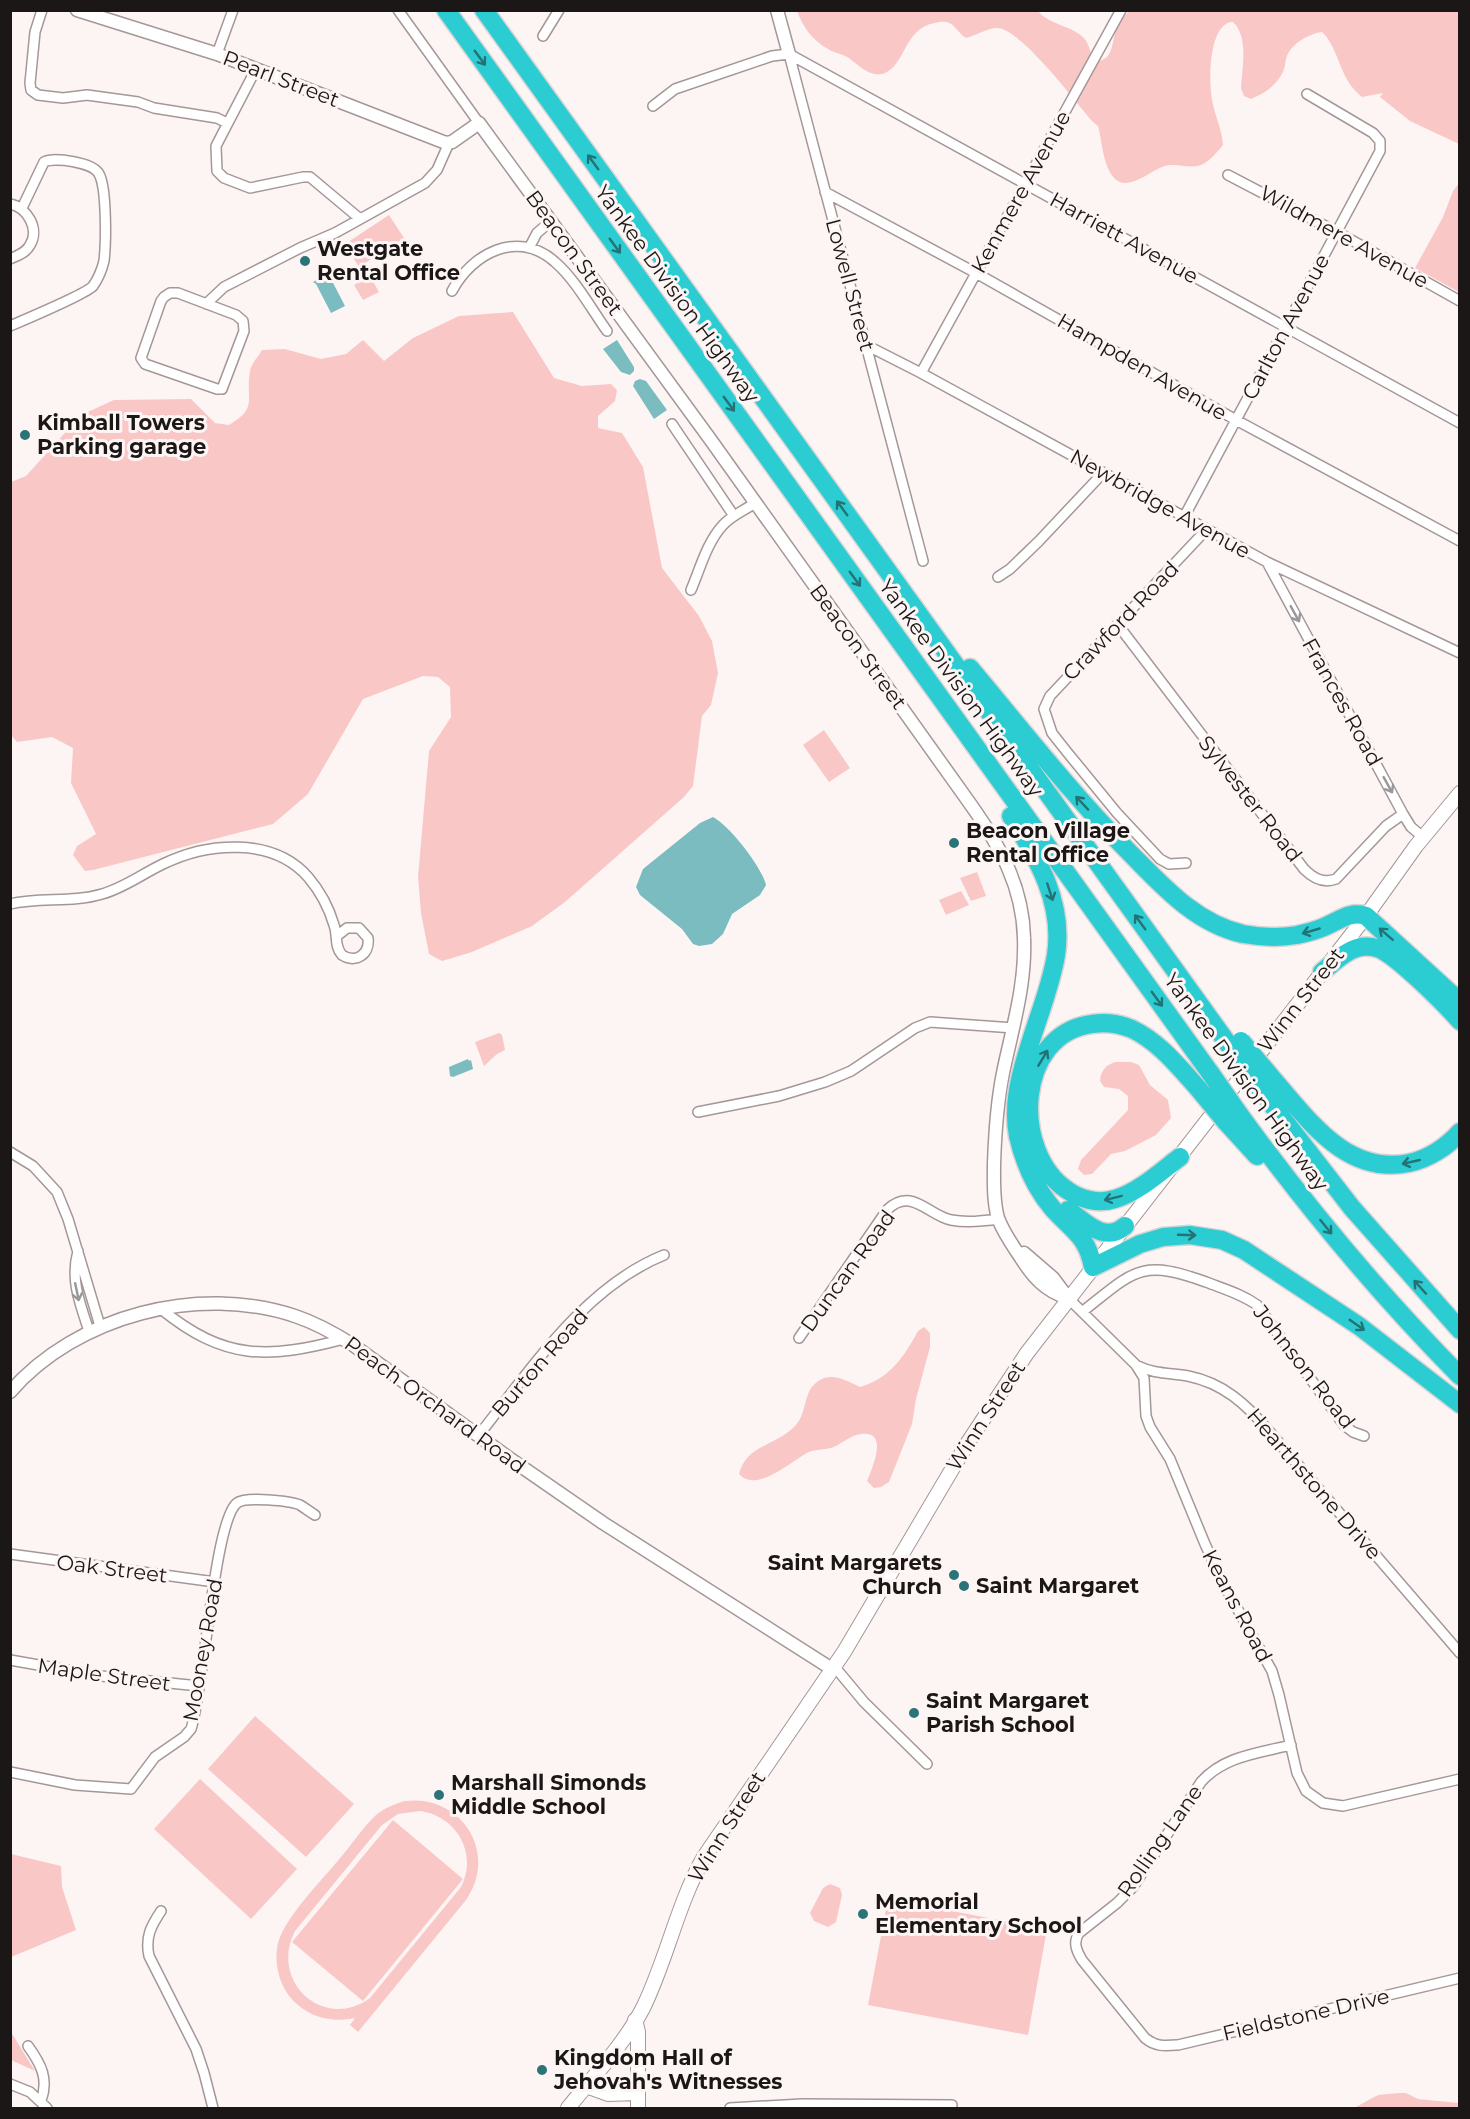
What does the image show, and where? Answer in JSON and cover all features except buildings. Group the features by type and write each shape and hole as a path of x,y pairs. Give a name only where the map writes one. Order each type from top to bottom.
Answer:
{"highway":[{"name":"Yankee Division Highway","path":"446,10 1211,1074 1233,1118 1260,1159 1310,1207 1382,1292 1460,1376"},
{"name":"Yankee Division Highway","path":"484,10 1158,948 1271,1090 1352,1208 1460,1330"},
{"path":"863,538 1071,790 1153,876 1189,909 1219,926 1240,933 1262,936 1297,935 1350,915 1366,916 1460,1002"},
{"path":"951,713 1034,852 1045,877 1055,911 1056,956 1022,1070 1016,1104 1018,1137 1033,1179 1053,1209 1083,1239 1093,1267 1140,1244 1163,1237 1190,1235 1222,1240 1244,1250 1359,1326 1460,1404"},
{"path":"1322,972 1351,951 1361,947 1379,949 1407,970 1460,1021"},
{"path":"1180,1157 1143,1185 1116,1199 1099,1201 1072,1194 1050,1175 1036,1149 1029,1118 1032,1084 1043,1056 1060,1038 1078,1027 1104,1023 1132,1029 1156,1044 1197,1087 1233,1118"},
{"path":"1271,1090 1326,1139 1345,1152 1373,1163 1400,1164 1422,1159 1442,1148 1460,1132"},
{"path":"1033,1179 1056,1201 1100,1232 1113,1233 1125,1226"}],"main road":[{"name":"Winn Street","path":"568,2109 635,2020 648,1997 687,1893 704,1857 832,1669 974,1433 1027,1353 1366,916 1423,837 1460,793"},
{"path":"635,2020 638,2032 638,2109"},
{"path":"586,2086 608,2094 637,2093"}],"street":[{"path":"42,10 36,30 30,83 31,90 36,94 63,98 87,95 140,102 154,108 218,118 227,123"},
{"name":"Pearl Street","path":"77,10 217,54 449,143"},
{"path":"217,54 233,10"},
{"path":"206,304 225,286 334,233 428,181 441,164 449,143 479,123 398,10"},
{"path":"543,36 559,10"},
{"name":"Lowell Street","path":"777,10 923,561"},
{"name":"Kenmere Avenue","path":"921,373 1121,10"},
{"path":"653,106 675,89 772,56 789,54"},
{"name":"Harriett Avenue","path":"789,54 1460,423"},
{"path":"255,69 227,123 215,153 216,168 223,178 252,188 308,177 359,218"},
{"name":"Carlton Avenue","path":"1184,517 1379,154 1380,145 1376,136 1307,94"},
{"name":"Beacon Street","path":"479,123 755,503 971,805 1002,852 1015,884 1023,917 1024,939 1022,980 1014,1028 1002,1076 996,1123 994,1184 999,1219 1025,1264 1037,1279 1052,1293 1068,1298"},
{"path":"10,326 90,289 100,272 104,256 103,191 100,175 94,168 71,162 50,160 44,162 22,208"},
{"name":"Wildmere Avenue","path":"1228,174 1460,301"},
{"name":"Hampden Avenue","path":"825,192 976,273 1236,420 1460,541"},
{"path":"10,204 22,208 32,226 33,239 25,252 10,259"},
{"path":"529,248 535,235 551,221"},
{"path":"452,291 465,272 488,253 510,246 529,248 544,254 558,265 607,332"},
{"path":"176,293 206,304 238,316 244,324 244,331 224,386 220,390 145,364 141,359 164,297 176,293"},
{"name":"Newbridge Avenue","path":"866,345 1267,562 1460,654"},
{"path":"672,424 734,516"},
{"path":"998,577 1010,569 1038,542 1103,473"},
{"path":"691,590 715,536 723,524 755,503"},
{"name":"Crawford Road","path":"1186,863 1169,864 1156,856 1066,752 1052,733 1044,709 1050,696 1206,530"},
{"name":"Frances Road","path":"1267,562 1403,814 1411,827 1423,837"},
{"name":"Sylvester Road","path":"1118,625 1304,869 1313,877 1328,882 1336,879 1386,826 1403,814"},
{"path":"10,904 33,900 80,899 96,896 118,889 165,862 187,855 218,849 253,848 284,857 309,878 327,906 338,936"},
{"path":"698,1112 779,1096 825,1082 850,1071 910,1031 930,1022 1014,1028"},
{"path":"10,1152 33,1166 55,1188 65,1209 78,1251 94,1329"},
{"name":"Duncan Road","path":"799,1338 887,1210 893,1205 912,1202 922,1205 941,1217 959,1221 999,1219"},
{"name":"Burton Road","path":"478,1436 571,1321 623,1276 664,1255"},
{"name":"Johnson Road","path":"1082,1312 1122,1280 1152,1269 1179,1272 1240,1295 1257,1305 1320,1395 1344,1425 1364,1436"},
{"name":"Keans Road","path":"1068,1298 1136,1365 1144,1378 1148,1424 1170,1459 1207,1551 1222,1581 1272,1671 1302,1785 1317,1800 1329,1805 1349,1805 1460,1779"},
{"name":"Peach Orchard Road","path":"10,1392 46,1357 94,1329 132,1315 194,1305 225,1305 275,1311 312,1323 344,1339 382,1364 478,1436 603,1523 832,1669"},
{"path":"161,1309 196,1334 220,1345 244,1352 259,1353 300,1349 344,1339"},
{"name":"Hearthstone Drive","path":"1136,1365 1148,1370 1206,1380 1240,1399 1253,1411 1460,1653"},
{"name":"Mooney Road","path":"10,1772 75,1785 131,1789 155,1758 184,1737 191,1729 226,1522 237,1503 244,1499 298,1504 315,1515"},
{"name":"Oak Street","path":"10,1554 215,1582"},
{"name":"Maple Street","path":"10,1660 100,1676 199,1686"},
{"path":"832,1669 839,1672 864,1702 927,1764"},
{"name":"Rolling Lane","path":"1152,2044 1082,1960 1075,1942 1082,1930 1117,1903 1133,1887 1208,1774 1231,1760 1291,1745"},
{"path":"162,1911 149,1932 147,1943 149,1956 196,2049 213,2109"},
{"name":"Fieldstone Drive","path":"1152,2044 1178,2045 1460,1978"},
{"path":"28,2046 40,2064 45,2080 44,2105"},
{"path":"10,2084 24,2089 44,2105"},
{"path":"730,2109 802,2104 952,2105"}],"shaded area":[{"path":"797,11 1038,11 1048,19 1073,30 1084,38 1094,61 1106,58 1109,54 1118,25 1129,11 1459,11 1459,144 1410,121 1380,97 1383,93 1362,97 1348,81 1328,39 1322,32 1306,37 1295,44 1288,54 1283,72 1270,88 1251,99 1244,96 1241,88 1243,44 1238,28 1233,22 1225,25 1219,32 1212,56 1211,95 1223,145 1209,160 1198,166 1167,165 1132,182 1120,182 1115,179 1108,168 1098,126 1033,52 1007,31 993,28 966,38 947,22 925,26 911,39 892,68 885,73 875,74 817,42 805,28"},
{"path":"1459,183 1459,292 1415,268"},
{"path":"389,215 404,238 359,267 345,244"},
{"path":"370,276 379,292 363,300 354,285"},
{"path":"513,312 554,378 582,386 611,384 617,390 615,401 598,416 598,428 622,433 643,467 662,568 699,616 712,641 718,673 711,705 702,716 693,786 684,797 565,902 532,926 472,952 442,961 429,954 421,913 418,877 429,751 451,717 450,687 438,677 423,676 363,699 308,794 273,824 85,871 73,855 77,846 96,834 71,783 73,748 52,737 17,742 11,735 11,482 26,476 81,415 114,400 191,399 215,423 229,425 248,408 251,368 262,350 285,349 321,359 346,354 363,340 384,361 413,338 459,316"},
{"path":"824,730 850,768 829,782 803,745"},
{"path":"977,872 986,896 971,901 960,878"},
{"path":"961,891 969,905 946,915 939,900"},
{"path":"499,1033 502,1035 505,1050 484,1066 475,1042"},
{"path":"1115,1062 1131,1062 1139,1065 1150,1085 1168,1100 1171,1118 1156,1135 1125,1151 1111,1154 1092,1174 1084,1175 1078,1169 1081,1160 1128,1110 1128,1096 1119,1089 1104,1087 1100,1081 1104,1069"},
{"path":"924,1327 930,1333 930,1347 912,1424 889,1482 874,1488 867,1481 877,1449 873,1436 867,1434 853,1436 831,1448 809,1452 765,1478 746,1479 739,1474 743,1464 754,1451 794,1427 801,1416 809,1392 817,1382 833,1377 860,1387 879,1379 895,1366 918,1331"},
{"path":"255,1716 354,1804 306,1857 208,1769"},
{"path":"200,1779 297,1869 251,1919 154,1829"},
{"path":"405,1801 425,1801 443,1807 458,1817 469,1830 476,1846 478,1863 475,1882 466,1900 358,2032 350,2025 355,2018 340,2020 311,2014 292,1999 279,1977 276,1960 278,1943 296,1910 367,1825 376,1815 390,1806","holes":["420,1811 444,1820 461,1838 467,1862 466,1874 461,1887 370,1998 352,2007 335,2009 319,2005 305,1996 295,1983 289,1967 289,1950 295,1931 382,1825 398,1814"]},
{"path":"393,1820 463,1879 363,2001 292,1942"},
{"path":"11,1854 61,1866 62,1887 76,1930 11,1957"},
{"path":"830,1884 840,1888 842,1895 836,1922 828,1927 814,1921 810,1913 823,1888"},
{"path":"888,1899 1047,1929 1028,2035 868,2005"},
{"path":"11,2032 35,2071 11,2060"},
{"path":"1406,2093 1418,2099 1459,2103 1459,2108 1354,2108 1378,2095"}],"water":[{"path":"330,273 345,306 331,313 313,282"},
{"path":"617,340 634,367 630,375 621,372 603,349"},
{"path":"640,379 646,381 667,410 654,419 633,386 635,381"},
{"path":"713,817 720,821 744,847 766,885 760,895 732,914 723,934 712,944 699,946 693,944 682,929 640,895 636,887 643,869 700,823"},
{"path":"468,1059 471,1060 473,1069 453,1077 450,1076 449,1067"}],"place":[{"name":"Westgate Rental Office","path":"305,261"},
{"name":"Kimball Towers Parking garage","path":"25,435"},
{"name":"Beacon Village Rental Office","path":"954,843"},
{"name":"Saint Margarets Church","path":"954,1575"},
{"name":"Saint Margaret","path":"964,1586"},
{"name":"Saint Margaret Parish School","path":"914,1713"},
{"name":"Marshall Simonds Middle School","path":"439,1795"},
{"name":"Memorial Elementary School","path":"863,1914"},
{"name":"Kingdom Hall of Jehovah's Witnesses","path":"542,2070"}]}
